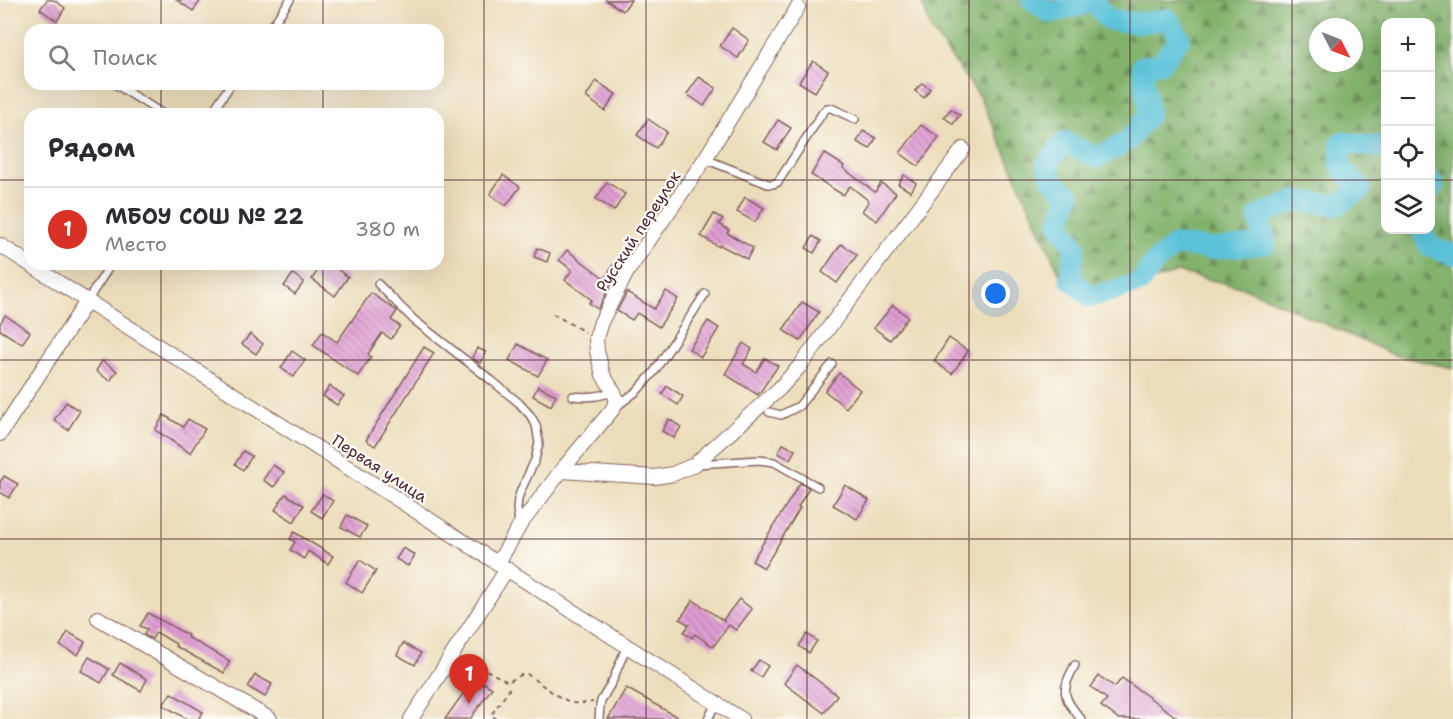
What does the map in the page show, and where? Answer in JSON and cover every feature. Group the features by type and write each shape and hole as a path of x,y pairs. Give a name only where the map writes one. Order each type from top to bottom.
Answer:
{"street":[{"name":"Русский переулок","path":"596,338 601,322 627,272 705,159 800,3"},
{"path":"561,471 655,477 674,474 694,465 779,389 800,366 963,149"},
{"name":"Первая улица","path":"0,245 24,260"},
{"name":"Первая улица","path":"39,270 741,719"},
{"path":"0,434 87,301"},
{"path":"411,719 502,566 520,525 617,401 603,375 596,338"},
{"path":"98,618 270,719"}],"lane":[{"path":"273,24 290,0"},
{"path":"125,90 153,108"},
{"path":"215,108 227,90"},
{"path":"705,159 773,184 778,182 827,108 855,119"},
{"path":"87,301 107,270"},
{"path":"378,284 414,320 519,404 536,425 540,443 518,499 520,525"},
{"path":"612,410 630,397 649,378 705,294"},
{"path":"770,412 781,415 799,406 832,363"},
{"path":"573,396 587,398 614,392"},
{"path":"694,465 759,460 774,462 818,487"},
{"path":"599,719 600,706 627,645"},
{"path":"1075,665 1069,676 1065,692 1069,704 1081,719"},
{"path":"708,719 716,703"}],"path":[{"path":"553,314 596,338"},
{"path":"459,669 466,659 508,682"},
{"path":"508,682 527,674 567,701 584,704 602,701"},
{"path":"488,719 509,690 508,682"},
{"path":"491,715 497,719"}],"green space":[{"path":"921,0 1453,0 1453,368 1394,355 1245,288 1177,272 1092,302 1076,296 1066,288 980,97 931,30"}],"building":[{"path":"47,0 54,0 65,8 57,21 40,9"},
{"path":"177,0 201,0 193,11"},
{"path":"606,0 631,0 623,11"},
{"path":"732,28 749,40 738,58 720,46"},
{"path":"813,61 828,71 815,92 799,82"},
{"path":"699,77 716,88 704,106 687,94"},
{"path":"596,81 616,94 605,111 586,97"},
{"path":"922,83 930,89 924,98 915,91"},
{"path":"951,109 960,115 953,124 944,117"},
{"path":"648,119 667,132 656,148 637,135"},
{"path":"778,120 791,128 777,150 764,142"},
{"path":"921,125 939,137 918,166 900,153"},
{"path":"863,131 876,138 870,149 857,142"},
{"path":"824,153 844,166 843,168 875,192 881,183 896,193 877,221 862,211 869,201 850,186 843,195 811,175"},
{"path":"503,175 520,187 506,206 490,194"},
{"path":"904,175 916,183 911,192 898,184"},
{"path":"607,182 625,194 614,211 596,199"},
{"path":"745,197 764,208 755,222 737,212"},
{"path":"714,214 723,219 719,224 729,230 727,233 753,248 747,259 701,236"},
{"path":"813,236 821,241 814,253 806,248"},
{"path":"841,244 857,255 837,283 822,272"},
{"path":"537,248 550,253 547,262 534,257"},
{"path":"567,250 605,279 613,265 619,268 598,309 589,303 592,300 565,280 572,270 559,260"},
{"path":"318,270 338,270 348,277 335,296 312,279"},
{"path":"293,274 304,282 295,294 284,286"},
{"path":"666,291 678,299 659,327 637,313 632,320 617,311 627,292 654,309"},
{"path":"371,293 397,311 391,320 400,326 391,339 382,333 368,354 371,357 358,376 313,345 322,332 337,342"},
{"path":"802,302 819,312 800,341 783,330"},
{"path":"893,305 908,317 890,340 874,328"},
{"path":"5,315 30,332 22,344 0,330 0,324"},
{"path":"708,321 719,328 701,357 689,349"},
{"path":"250,334 263,344 256,354 242,344"},
{"path":"949,338 968,351 952,374 934,361"},
{"path":"743,343 752,349 743,364 756,372 765,358 778,366 758,395 725,374"},
{"path":"518,344 547,360 538,376 509,360"},
{"path":"424,347 434,353 375,446 366,440"},
{"path":"477,348 486,352 480,363 472,358"},
{"path":"292,351 305,360 294,377 281,368"},
{"path":"102,361 117,371 110,381 96,371"},
{"path":"839,373 860,390 846,408 825,391"},
{"path":"330,386 344,396 337,405 323,396"},
{"path":"538,386 556,395 551,406 533,396"},
{"path":"667,386 683,396 678,405 662,394"},
{"path":"66,402 80,411 68,430 54,420"},
{"path":"164,415 183,427 188,419 205,429 190,453 155,430"},
{"path":"669,419 681,427 674,438 662,431"},
{"path":"783,444 795,450 790,459 778,453"},
{"path":"243,451 252,456 243,470 235,464"},
{"path":"273,465 284,472 274,487 263,480"},
{"path":"4,476 18,484 9,498 0,492 0,482"},
{"path":"800,483 809,488 798,507 800,508 764,568 752,561"},
{"path":"845,485 869,500 857,519 833,505"},
{"path":"285,494 304,505 294,522 275,510"},
{"path":"323,494 333,501 322,518 311,511"},
{"path":"347,515 367,526 360,537 341,527"},
{"path":"294,532 333,556 328,564 308,551 304,559 290,550 295,542 290,539"},
{"path":"403,548 415,555 408,566 396,559"},
{"path":"360,560 376,571 362,593 346,582"},
{"path":"739,599 752,609 736,630 729,625 713,647 695,634 692,638 684,632 689,625 680,619 693,600 725,622 723,620"},
{"path":"148,613 230,661 224,673 175,646 176,644 156,632 152,639 144,635 147,629 140,626"},
{"path":"68,632 85,642 78,655 60,646"},
{"path":"807,634 817,641 809,653 799,646"},
{"path":"403,643 421,653 415,665 397,655"},
{"path":"89,657 109,669 101,683 81,671"},
{"path":"759,660 768,666 761,677 751,671"},
{"path":"120,663 147,679 141,691 113,675"},
{"path":"797,665 837,695 824,713 784,683"},
{"path":"255,675 272,684 265,697 248,687"},
{"path":"1099,676 1115,687 1122,678 1179,719 1119,719 1101,706 1107,699 1091,687"},
{"path":"475,677 492,688 470,719 445,719"},
{"path":"626,688 681,719 608,719"},
{"path":"171,693 203,712 198,719 187,719 163,705"}],"waterway":[{"path":"1032,0 1050,13 1093,2 1109,20 1140,23 1168,19 1180,38 1161,63 1142,66 1149,114 1128,141 1097,158 1065,142 1047,163 1052,180 1070,196 1059,223 1075,246 1070,279 1091,297 1140,283 1154,263 1175,245 1212,249 1266,244 1258,216 1296,201 1338,205 1361,189 1340,166 1341,142 1381,147"},
{"path":"1424,234 1429,246 1453,255"}],"place":[{"name":"МБОУ СОШ № 22","path":"469,704"}]}
